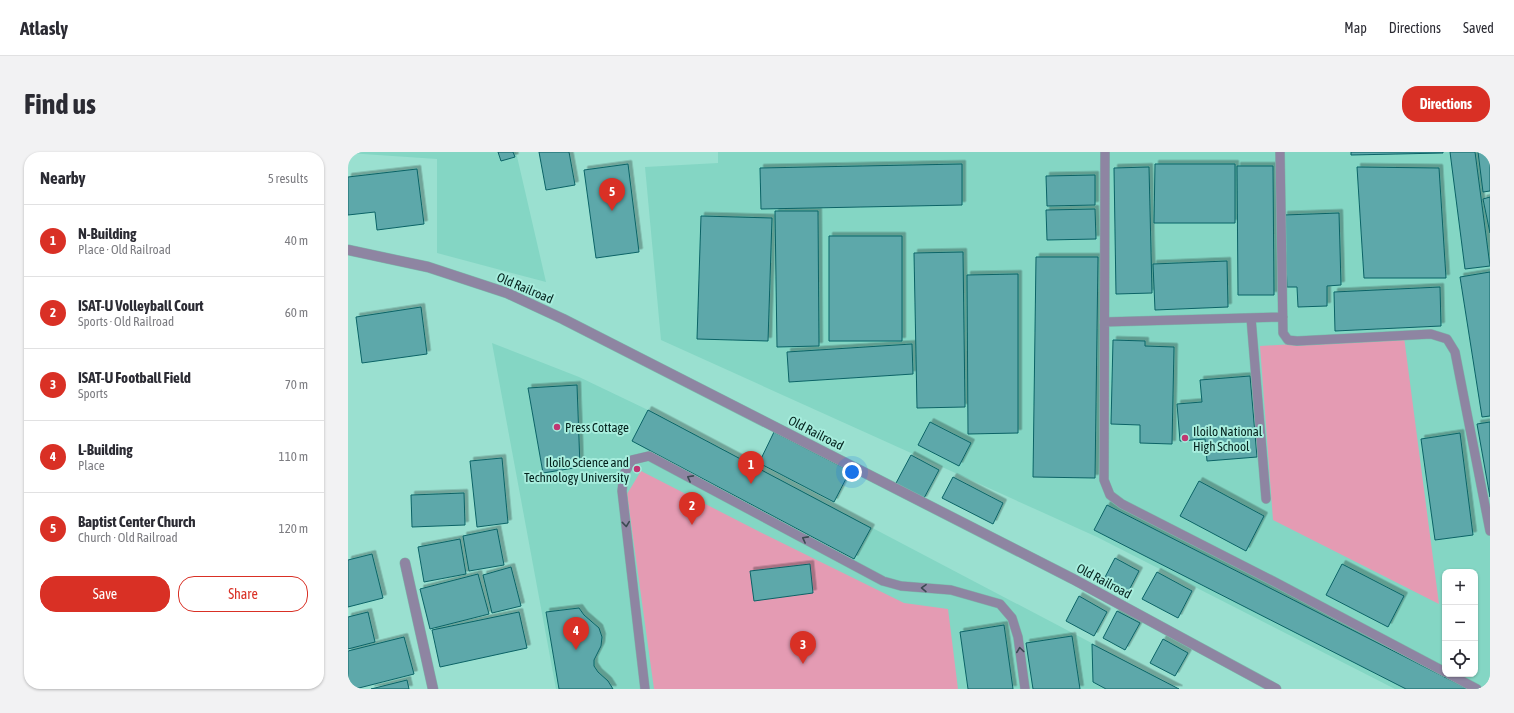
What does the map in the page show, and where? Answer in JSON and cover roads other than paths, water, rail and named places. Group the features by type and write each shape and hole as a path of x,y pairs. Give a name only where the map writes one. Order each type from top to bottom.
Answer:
{"street":[{"name":"Old Railroad","path":"348,250 428,267 506,293 563,319 1073,579 1276,689"},
{"path":"405,563 433,689"}],"lane":[{"path":"1105,152 1104,480 1110,495 1122,504 1273,581 1442,670"},
{"path":"1280,152 1283,333 1288,340 1297,341 1431,334 1447,339 1455,352 1490,531"},
{"path":"1104,322 1283,317"},
{"path":"1251,318 1266,499"},
{"path":"645,689 622,491 624,474 632,460 649,456 883,581 901,586 951,590 1000,604 1012,618 1018,637 1026,689"},
{"path":"1455,677 1477,689"}],"place":[{"name":"Baptist Center Church","path":"612,211"},
{"name":"Press Cottage","path":"557,427"},
{"name":"Iloilo National High School","path":"1185,438"},
{"name":"Iloilo Science and Technology University","path":"637,469"},
{"name":"N-Building","path":"751,484"},
{"name":"ISAT-U Volleyball Court","path":"692,525"},
{"name":"L-Building","path":"576,650"},
{"name":"ISAT-U Football Field","path":"803,664"}]}
